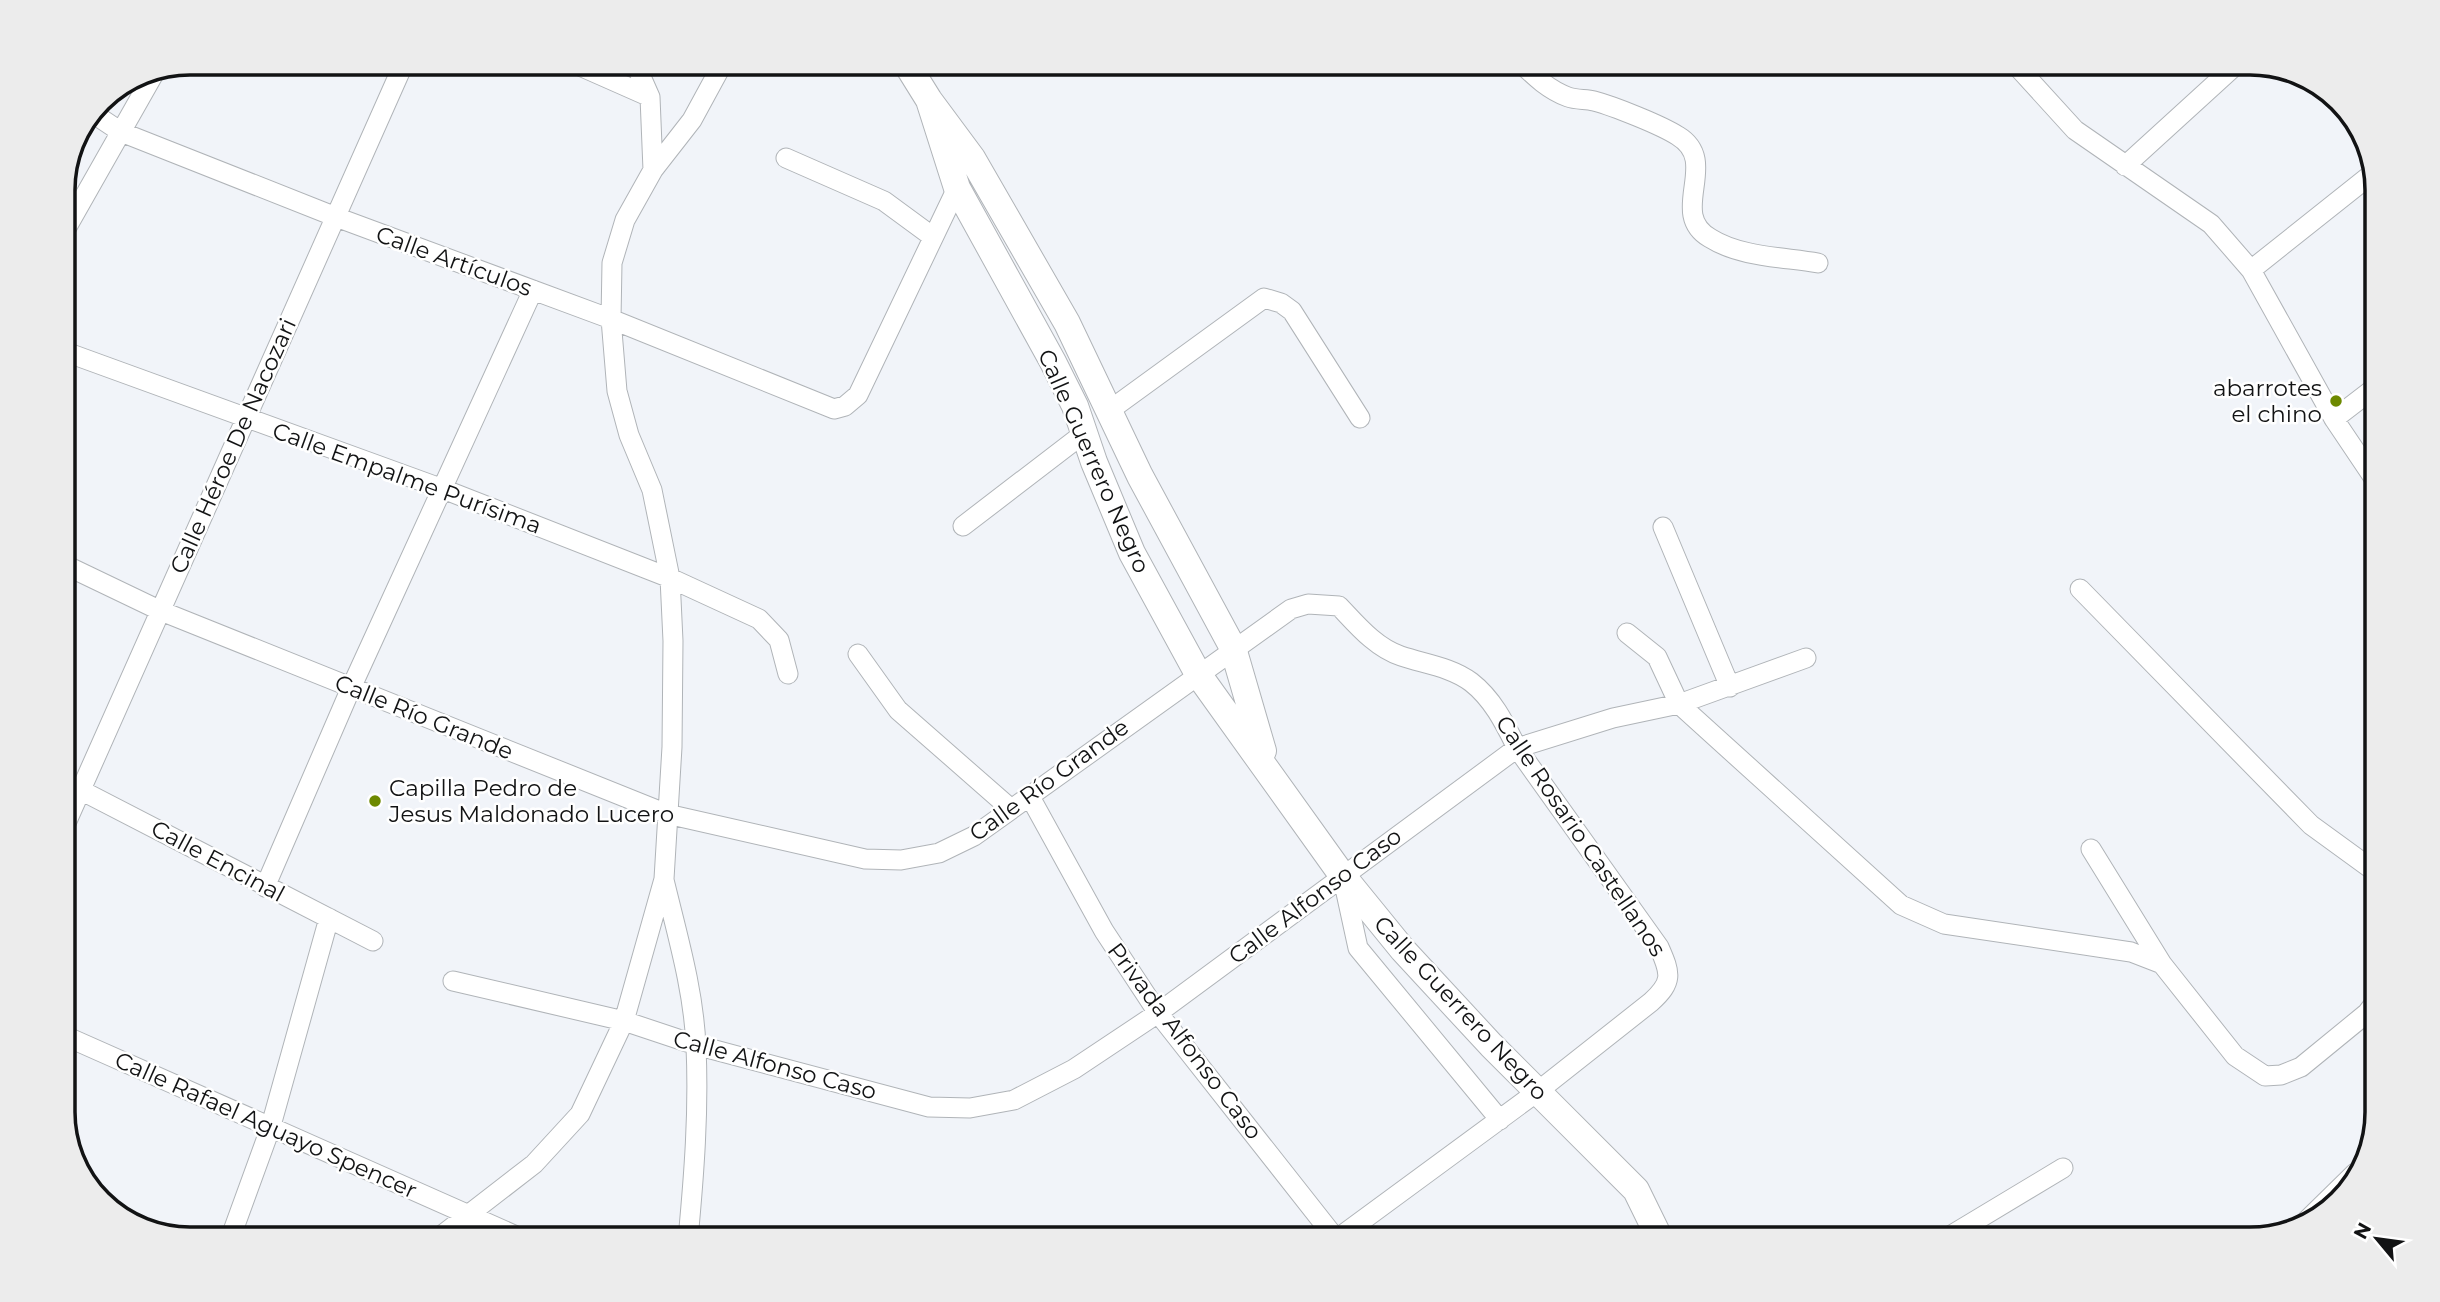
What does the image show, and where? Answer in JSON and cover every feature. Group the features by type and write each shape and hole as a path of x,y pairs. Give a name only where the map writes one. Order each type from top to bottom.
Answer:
{"street":[{"name":"Calle Héroe De Nacozari","path":"75,805 244,417 399,75"},
{"path":"600,75 650,97"},
{"path":"640,75 650,97 653,170"},
{"path":"452,1227 534,1164 580,1114 624,1021 664,879 672,747 670,578 652,490 629,435 617,391 611,319 615,252 625,220 653,170 692,120 716,75"},
{"name":"Calle Guerrero Negro","path":"913,75 972,158 1022,242 1110,410 1140,476 1233,648 1269,769"},
{"path":"1532,75 1538,81 1569,97 1595,101 1679,136 1693,150 1698,167 1691,193 1692,206 1694,219 1706,237 1729,248 1818,263"},
{"path":"2025,75 2076,130 2124,166 2211,224 2251,270 2334,419 2365,466"},
{"path":"2124,166 2225,75"},
{"path":"75,213 149,83"},
{"name":"Calle Guerrero Negro","path":"929,100 957,188 1075,406 1083,434 1132,553 1198,674 1269,769 1342,875 1403,950 1537,1092 1636,1190 1654,1227"},
{"name":"Calle Artículos","path":"101,118 121,132 336,217 611,319 834,409 845,406 858,395 933,237"},
{"path":"786,158 884,201 933,237 957,188"},
{"path":"2251,270 2365,180"},
{"path":"265,887 351,688 533,290"},
{"path":"1110,410 1253,303 1264,298 1281,303 1293,311 1360,418"},
{"name":"Calle Empalme Purísima","path":"75,355 443,489 670,578 759,619 779,640 788,674"},
{"path":"2334,419 2365,395"},
{"path":"963,526 1083,434"},
{"path":"1663,527 1730,687"},
{"name":"Calle Río Grande","path":"75,570 161,611 667,814 852,856 901,860 939,853 974,836 1198,674"},
{"path":"2080,589 2311,825 2365,864"},
{"name":"Calle Rosario Castellanos","path":"1198,674 1291,609 1308,604 1339,606 1363,631 1398,656 1452,671 1470,681 1503,719 1517,747 1659,947 1669,974 1665,989 1651,1002 1500,1120 1353,1227"},
{"path":"1627,633 1657,657 1679,704 1743,765 1835,843 1901,905 1944,924 2131,952 2162,964"},
{"path":"859,654 898,710 1011,809"},
{"name":"Calle Alfonso Caso","path":"453,981 624,1021 696,1045 929,1107 970,1108 1014,1100 1074,1069 1158,1013 1517,747 1613,718 1679,704 1807,658"},
{"name":"Calle Encinal","path":"75,787 373,941"},
{"name":"Privada Alfonso Caso","path":"1029,794 1104,930 1158,1013 1327,1227"},
{"path":"2091,849 2162,964 2235,1056 2265,1076 2281,1075 2301,1068 2365,1015"},
{"path":"1342,875 1358,948 1500,1120"},
{"path":"664,879 684,962 696,1045 696,1118 689,1227"},
{"path":"234,1227 270,1129 328,918"},
{"name":"Calle Rafael Aguayo Spencer","path":"75,1040 270,1129 497,1227"},
{"path":"1965,1227 2063,1168"}],"place":[{"name":"abarrotes el chino","path":"2336,401"},
{"name":"Capilla Pedro de Jesus Maldonado Lucero","path":"375,801"}]}
